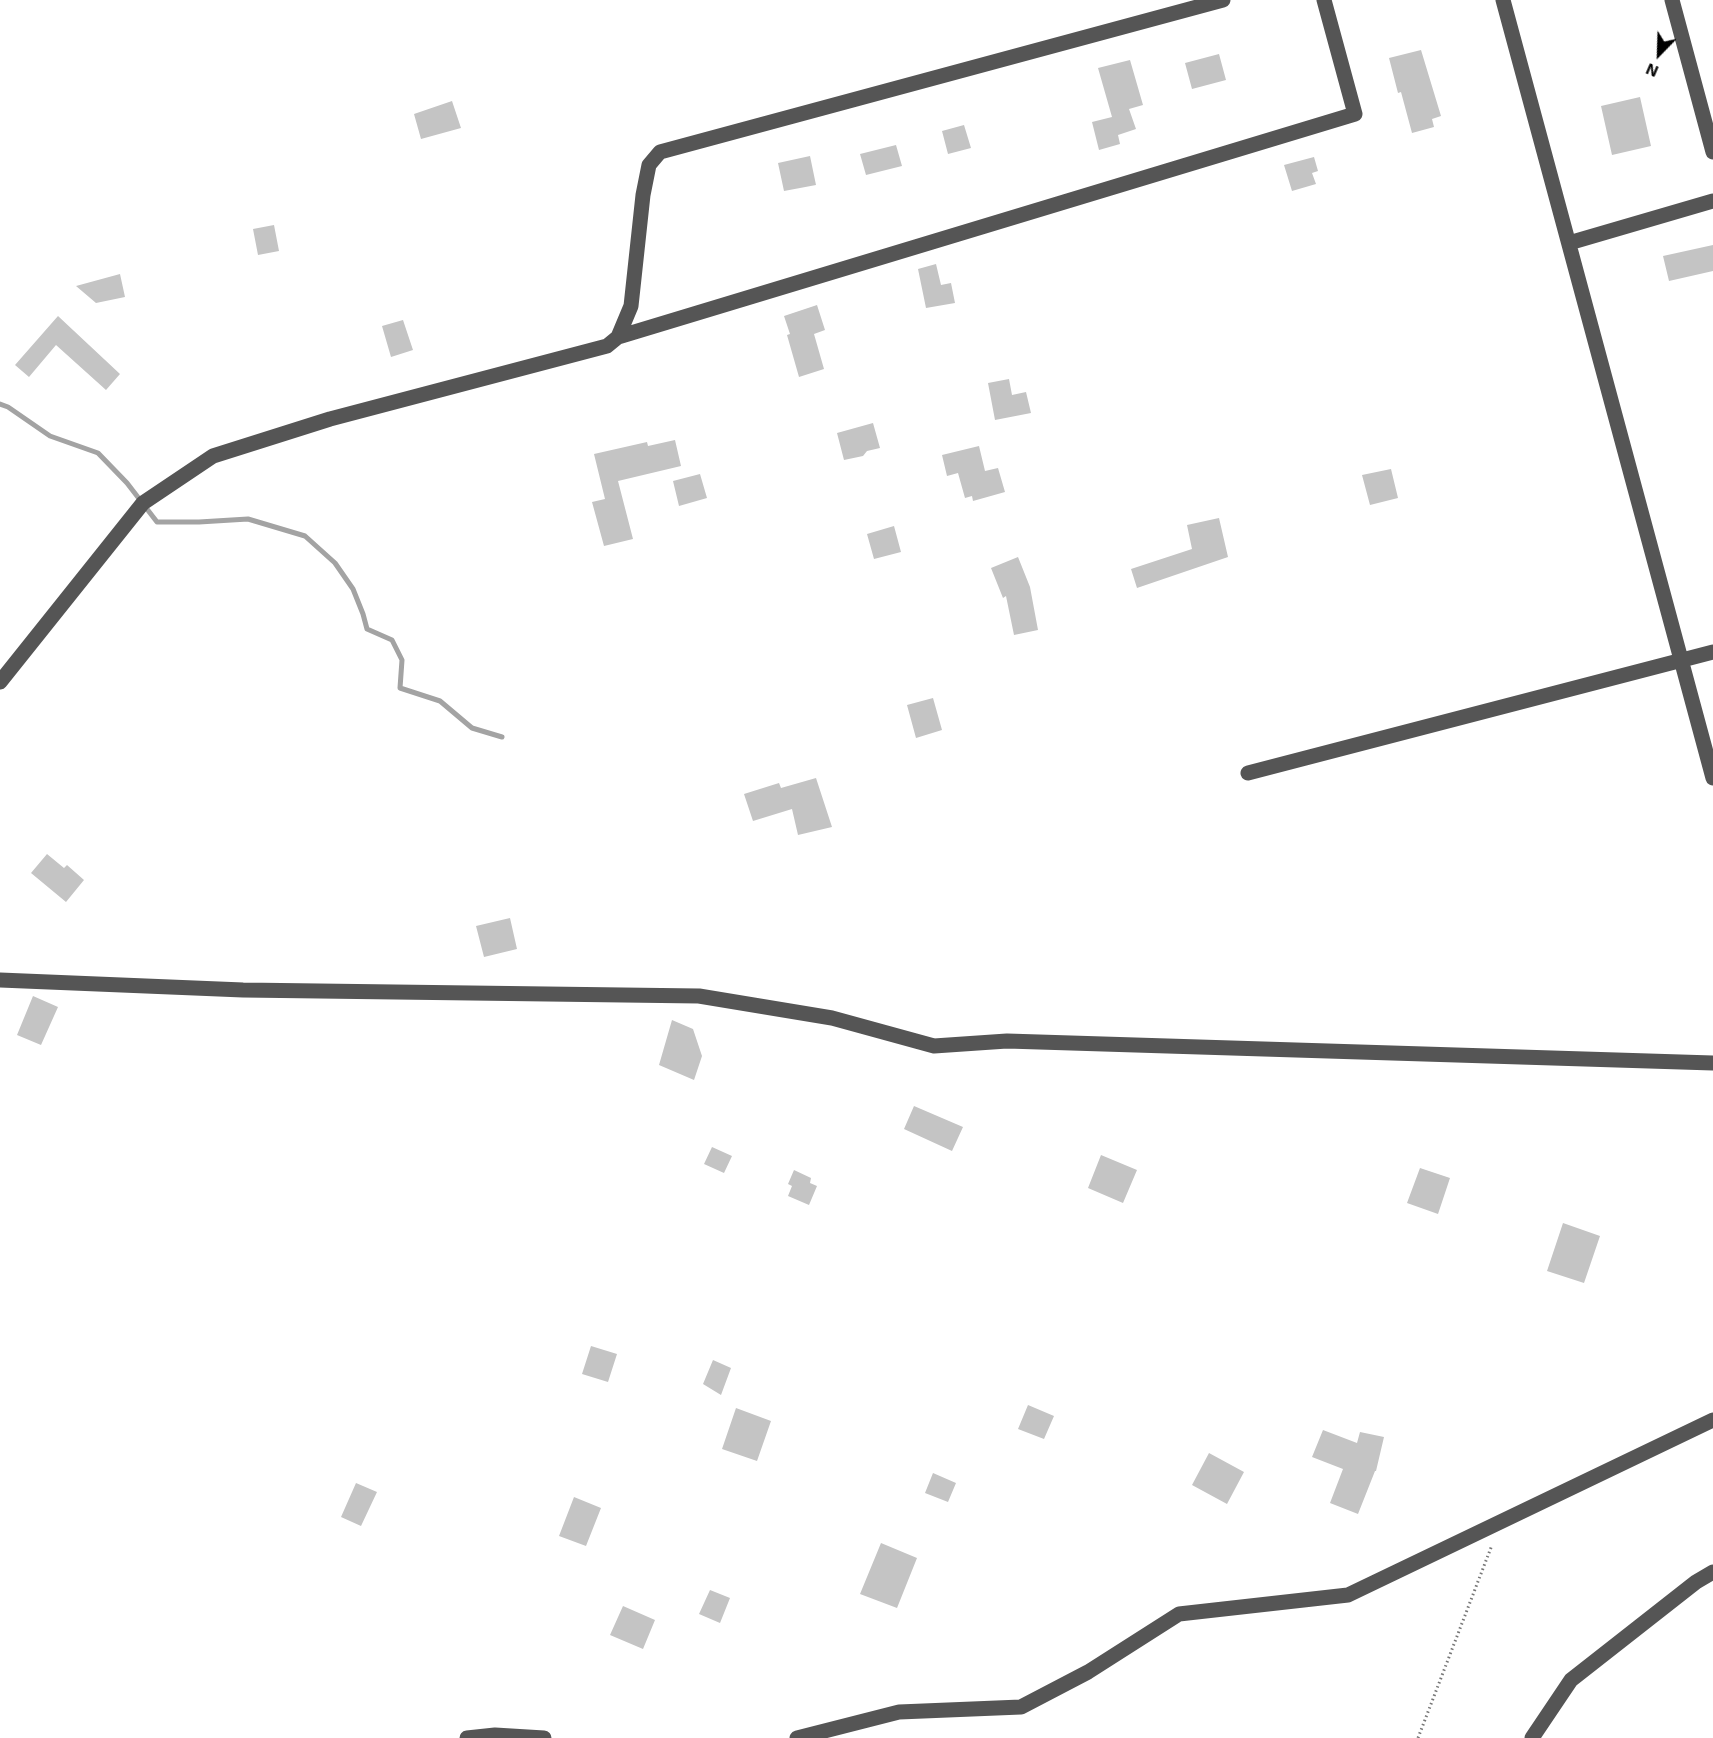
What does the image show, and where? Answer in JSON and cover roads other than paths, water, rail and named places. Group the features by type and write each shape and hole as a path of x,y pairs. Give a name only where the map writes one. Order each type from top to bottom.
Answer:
{"street":[{"path":"618,337 631,306 643,195 649,165 660,152 1223,0"},
{"path":"0,682 143,503 213,456 330,419 607,346 618,337 1355,114 1324,0"},
{"path":"1503,0 1713,778"},
{"path":"1672,0 1713,152"},
{"path":"1569,243 1713,201"},
{"path":"1248,773 1713,652"},
{"path":"0,980 243,990 699,996 832,1018 934,1046 1007,1041 1713,1064"},
{"path":"797,1738 899,1712 1021,1707 1088,1672 1179,1614 1348,1595 1713,1420"},
{"path":"1532,1738 1570,1680 1696,1582 1713,1572"},
{"path":"467,1738 495,1735 544,1738"}],"waterway":[{"path":"0,404 50,436 98,453 127,483 157,522 248,519 305,536 335,563 353,589 367,629 392,640 402,660 400,688 440,701 472,728 502,737"}]}
